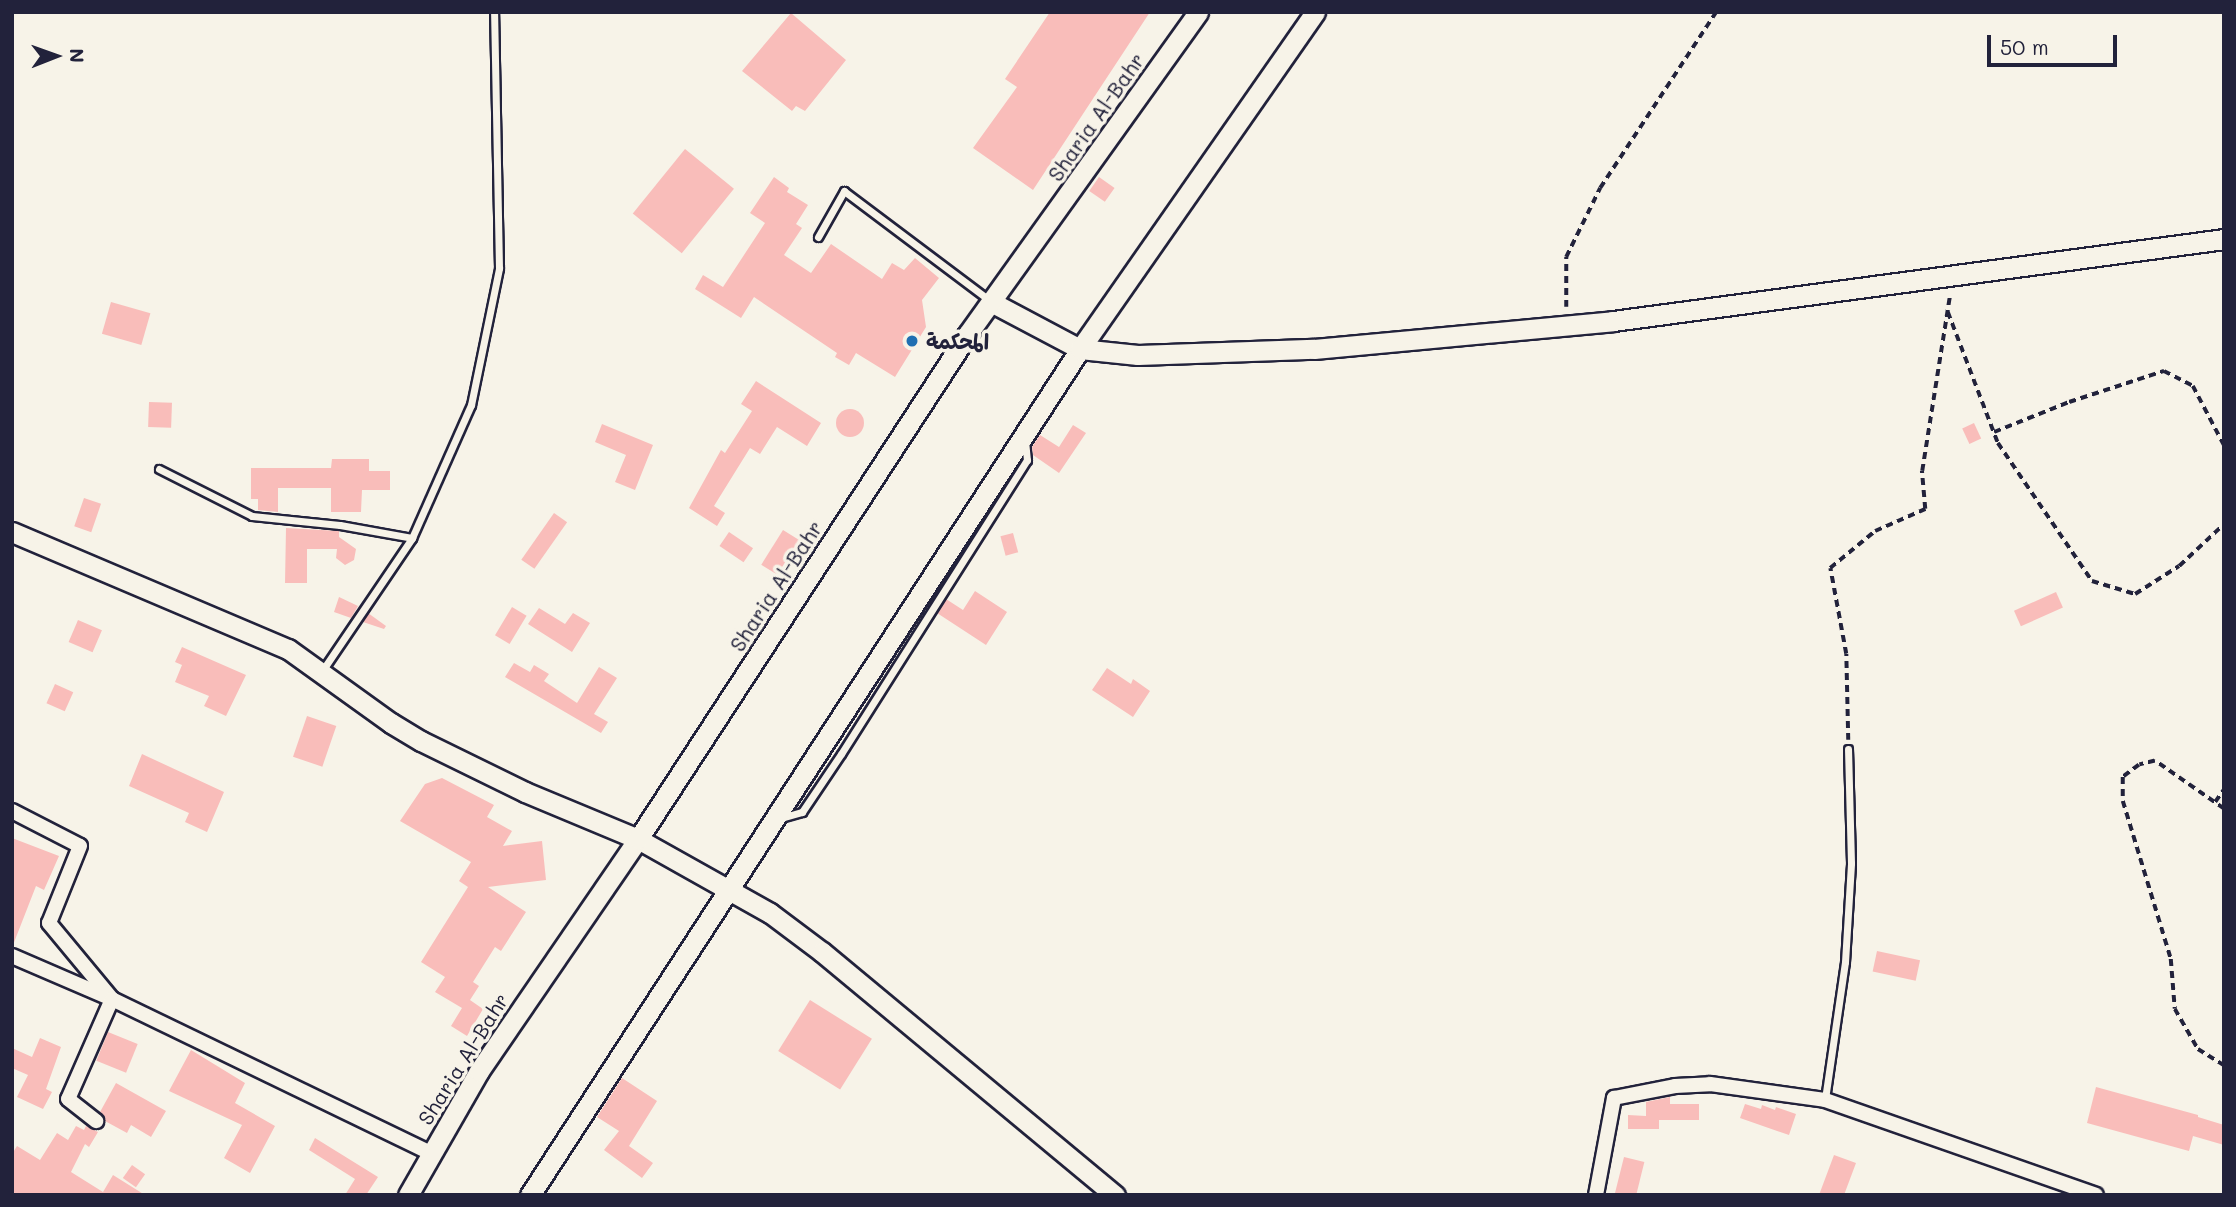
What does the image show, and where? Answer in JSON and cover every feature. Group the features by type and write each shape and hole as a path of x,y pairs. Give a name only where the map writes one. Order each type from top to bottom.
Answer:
{"main road":[{"name":"Sharia Al-Bahr","path":"408,1195 479,1071 638,839 967,335 993,303 1198,12"},
{"path":"530,1195 1080,349 1315,12"},
{"path":"993,303 1080,349 1138,355 1314,349 1566,325 2224,239"},
{"path":"12,531 288,649 391,723 421,741 525,792 638,839 770,913 822,952 1115,1195"}],"street":[{"path":"12,811 80,846 49,923 112,999"},
{"path":"12,956 112,999 431,1153"},
{"path":"96,1121 68,1099 112,999"},
{"path":"1596,1195 1614,1098 1675,1086 1710,1084 1825,1100 2096,1195"}],"lane":[{"path":"322,671 412,538 471,405 499,268 494,12"},
{"path":"818,237 844,191 993,303"},
{"path":"159,469 252,516 340,525 412,538"},
{"path":"1825,1100 1845,962 1851,863 1848,749"}],"path":[{"path":"1566,325 1566,257 1600,188 1716,12"},
{"path":"1848,749 1846,654 1830,568 1875,531 1925,509 1922,471 1954,275"},
{"path":"1947,310 1994,432 2057,532 2092,581 2135,594 2179,566 2224,524"},
{"path":"1994,432 2070,402 2164,372 2193,386 2224,445"},
{"path":"2224,809 2155,761 2139,765 2123,776 2123,801 2172,959 2175,1009 2198,1049 2224,1065"},
{"path":"2215,802 2224,789"}],"building":[{"path":"1050,12 1150,12 1033,190 973,148 1017,87 1005,79"},
{"path":"791,13 846,60 805,111 796,106 792,111 742,71"},
{"path":"685,149 734,189 682,253 633,214"},
{"path":"774,177 789,188 787,192 808,205 796,224 802,228 784,255 811,273 831,244 882,279 892,263 904,270 915,258 939,278 922,300 926,327 895,377 856,353 849,365 835,357 837,353 754,297 741,318 695,289 703,275 723,287 765,223 750,213"},
{"path":"1099,177 1115,188 1105,202 1089,191"},
{"path":"111,302 150,313 141,345 102,334"},
{"path":"756,381 821,423 807,446 777,427 760,454 750,448 714,506 725,513 717,526 689,508 721,450 725,453 752,411 741,404"},
{"path":"149,402 172,403 171,428 148,427"},
{"path":"850,409 860,413 864,423 860,433 850,437 840,433 836,423 840,413"},
{"path":"1974,423 1981,438 1969,444 1962,428"},
{"path":"602,424 653,445 635,490 615,482 626,455 595,442"},
{"path":"1073,425 1086,433 1059,473 1033,455 1032,447 1040,435 1059,447"},
{"path":"332,459 369,459 369,471 390,471 390,490 362,490 361,512 331,512 331,488 278,488 278,512 258,510 258,499 251,499 251,468 331,468"},
{"path":"84,498 101,504 91,532 74,526"},
{"path":"554,513 567,522 534,569 521,560"},
{"path":"286,528 339,531 339,537 356,549 354,560 345,565 336,558 337,549 307,549 307,583 285,583"},
{"path":"783,530 799,540 777,575 761,565"},
{"path":"729,532 753,548 744,562 719,546"},
{"path":"1013,533 1018,552 1006,556 1000,536"},
{"path":"975,591 1007,612 986,645 937,613 946,599 963,610"},
{"path":"2056,592 2063,608 2021,626 2014,611"},
{"path":"339,597 358,606 351,618 334,612"},
{"path":"512,607 527,616 510,644 495,635"},
{"path":"539,608 565,624 573,613 590,623 572,652 528,624"},
{"path":"368,613 386,626 384,629 363,622"},
{"path":"78,620 102,630 93,652 69,642"},
{"path":"182,647 246,675 226,716 204,706 209,696 175,682 182,665 175,662"},
{"path":"514,663 530,672 534,665 549,674 544,681 577,703 599,667 617,678 594,714 608,722 601,733 505,677"},
{"path":"1107,668 1131,684 1133,679 1150,691 1133,717 1092,690"},
{"path":"55,684 73,692 65,711 46,703"},
{"path":"307,716 336,726 322,767 293,757"},
{"path":"142,754 224,792 207,832 185,822 189,813 129,786"},
{"path":"442,778 494,805 487,817 512,831 503,846 542,841 546,880 488,887 526,912 501,951 495,947 473,982 479,986 470,1000 483,1009 467,1036 451,1026 462,1008 435,992 445,977 421,962 468,887 459,881 471,862 400,821 425,784"},
{"path":"12,838 59,856 44,890 36,886 13,945"},
{"path":"1877,951 1920,960 1916,981 1873,972"},
{"path":"810,1000 872,1039 840,1090 778,1051"},
{"path":"108,1032 138,1044 126,1073 96,1061"},
{"path":"40,1038 61,1047 46,1089 52,1092 43,1109 17,1097 28,1075 12,1068 12,1048 32,1057"},
{"path":"191,1050 245,1083 235,1103 275,1126 250,1173 224,1158 242,1125 169,1091"},
{"path":"622,1078 657,1101 629,1146 653,1163 642,1178 604,1150 619,1131 597,1117"},
{"path":"116,1083 166,1111 151,1137 131,1125 127,1133 105,1121 100,1112"},
{"path":"2096,1087 2198,1115 2224,1125 2224,1145 2193,1136 2189,1151 2087,1123"},
{"path":"1670,1097 1670,1104 1699,1104 1699,1120 1659,1120 1659,1129 1628,1129 1628,1115 1646,1116 1646,1102"},
{"path":"1745,1104 1761,1109 1762,1105 1775,1110 1776,1107 1796,1114 1789,1135 1740,1118"},
{"path":"76,1126 84,1130 86,1126 98,1132 89,1147 85,1144 71,1172 103,1192 113,1175 145,1195 12,1195 12,1154 17,1146 40,1160 57,1133 68,1140"},
{"path":"315,1138 378,1177 366,1195 345,1195 355,1179 309,1150"},
{"path":"1834,1155 1856,1163 1844,1195 1819,1195"},
{"path":"1624,1157 1644,1162 1636,1195 1615,1195"},
{"path":"132,1165 145,1174 136,1187 123,1178"}],"place":[{"name":"المحكمة","path":"912,341"}]}
